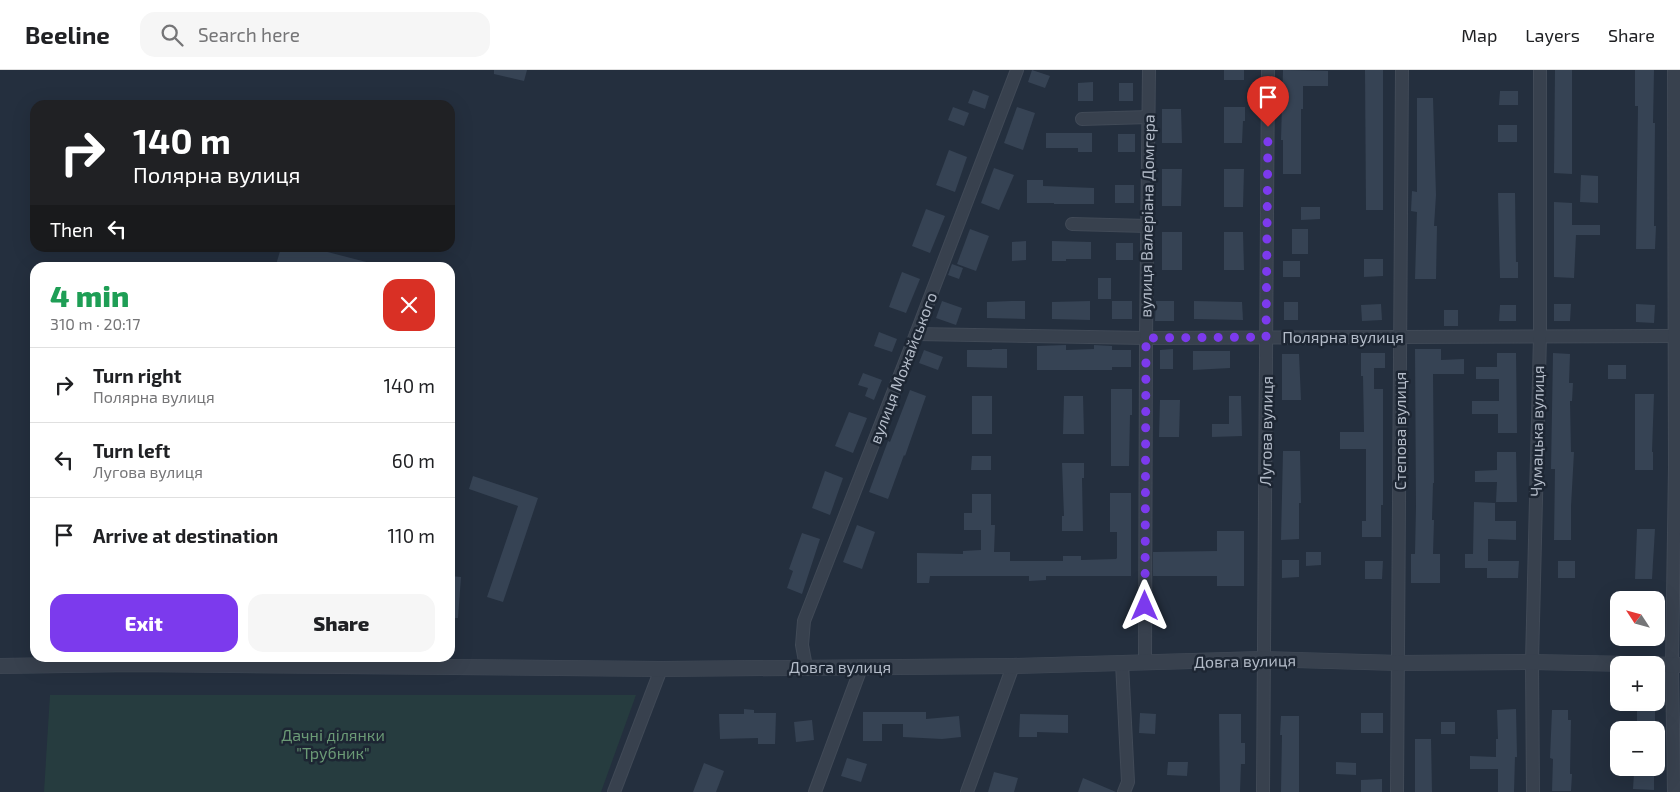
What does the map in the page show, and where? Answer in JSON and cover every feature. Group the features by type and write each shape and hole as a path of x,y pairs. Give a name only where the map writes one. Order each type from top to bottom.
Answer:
{"street":[{"name":"вулиця Можайського","path":"806,667 802,645 804,621 1017,70"},
{"name":"вулиця Валеріана Домгера","path":"1145,663 1149,70"},
{"name":"Лугова вулиця","path":"1263,792 1268,70"},
{"name":"Степова вулиця","path":"1397,792 1402,70"},
{"name":"Чумацька вулиця","path":"1532,792 1532,662 1540,336 1540,70"},
{"path":"1674,70 1678,336 1674,792"},
{"path":"1082,119 1149,117"},
{"path":"1072,224 1147,226"},
{"name":"Полярна вулиця","path":"916,334 1146,338 1678,336"},
{"name":"Довга вулиця","path":"0,666 133,664 661,669 1013,666 1264,660 1676,665"},
{"path":"1122,663 1127,789"},
{"path":"967,792 1013,666"},
{"path":"815,792 861,668"},
{"path":"614,792 661,669"}],"green space":[{"name":"Дачні ділянки \"Трубник\"","path":"50,695 636,695 601,792 44,792"}],"building":[{"path":"494,70 527,70 524,81 494,74"},
{"path":"1032,70 1050,76 1045,88 1028,82"},
{"path":"1224,70 1244,70 1244,80 1224,80"},
{"path":"1283,70 1328,71 1328,86 1303,86 1301,174 1283,174 1283,140 1281,140"},
{"path":"1365,70 1383,70 1383,210 1366,210"},
{"path":"1555,70 1572,70 1572,174 1554,173"},
{"path":"1635,70 1654,70 1655,249 1636,249 1638,106 1635,106"},
{"path":"1093,82 1093,101 1078,101 1078,83"},
{"path":"1119,83 1133,83 1133,101 1119,101"},
{"path":"973,90 989,96 985,109 968,103"},
{"path":"1500,91 1518,91 1518,105 1499,105"},
{"path":"1417,98 1433,98 1436,195 1434,226 1437,226 1436,279 1415,279 1417,212 1411,211 1412,191 1417,192"},
{"path":"953,107 969,113 964,126 948,120"},
{"path":"1017,107 1035,113 1023,150 1004,143"},
{"path":"1224,107 1245,107 1242,143 1224,143"},
{"path":"1162,109 1181,109 1182,143 1162,143"},
{"path":"1498,125 1517,125 1517,142 1498,142"},
{"path":"1046,133 1092,133 1092,152 1078,152 1078,148 1046,148"},
{"path":"1118,134 1135,134 1135,152 1118,152"},
{"path":"949,150 967,157 955,192 936,185"},
{"path":"994,168 1014,175 999,210 981,203"},
{"path":"1162,169 1182,169 1181,206 1162,206"},
{"path":"1224,169 1244,169 1243,207 1224,207"},
{"path":"1581,175 1598,176 1598,203 1580,202"},
{"path":"1027,180 1043,180 1043,186 1094,188 1094,204 1027,203"},
{"path":"1115,185 1134,185 1134,203 1115,203"},
{"path":"1498,193 1515,193 1518,278 1500,278"},
{"path":"1554,202 1572,203 1572,225 1600,225 1600,235 1576,235 1574,278 1554,277"},
{"path":"1301,207 1320,207 1320,219 1301,220"},
{"path":"926,209 945,216 930,253 912,246"},
{"path":"970,229 989,236 976,271 957,264"},
{"path":"1292,229 1308,229 1308,254 1292,254"},
{"path":"1162,232 1182,232 1182,270 1162,270"},
{"path":"1224,232 1243,232 1244,270 1224,270"},
{"path":"1026,241 1026,260 1012,261 1012,242"},
{"path":"1052,241 1091,242 1091,259 1052,261"},
{"path":"1116,243 1133,243 1133,260 1116,260"},
{"path":"280,252 328,252 366,262 277,262"},
{"path":"1364,259 1383,259 1383,276 1364,277"},
{"path":"1283,261 1300,261 1300,277 1283,277"},
{"path":"952,264 963,268 959,279 948,275"},
{"path":"902,272 920,279 906,313 889,307"},
{"path":"1098,278 1111,278 1111,299 1098,299"},
{"path":"942,301 962,308 956,325 936,318"},
{"path":"1025,301 1025,319 987,318 987,302"},
{"path":"1090,301 1090,320 1052,319 1052,302"},
{"path":"1112,301 1132,301 1132,319 1112,319"},
{"path":"1156,301 1174,301 1174,321 1155,321"},
{"path":"1194,301 1242,302 1243,320 1194,319"},
{"path":"1284,302 1298,302 1298,320 1284,320"},
{"path":"1381,304 1382,320 1362,321 1361,305"},
{"path":"1554,304 1571,304 1570,321 1554,321"},
{"path":"1636,304 1655,305 1654,323 1636,322"},
{"path":"1500,305 1516,305 1516,321 1499,321"},
{"path":"1444,310 1458,310 1458,326 1444,326"},
{"path":"879,332 897,339 892,352 874,346"},
{"path":"1066,345 1066,350 1094,349 1094,345 1112,346 1112,350 1131,350 1131,367 1112,367 1112,370 1037,370 1037,346"},
{"path":"1007,349 1007,368 967,367 967,350"},
{"path":"1173,349 1173,369 1160,369 1160,350"},
{"path":"1415,349 1441,349 1441,360 1464,359 1464,374 1433,374 1433,554 1440,554 1440,583 1411,583 1411,554 1415,554 1416,507"},
{"path":"924,350 943,357 938,370 919,363"},
{"path":"1193,351 1230,351 1230,368 1193,370"},
{"path":"1361,353 1385,353 1385,368 1374,368 1374,389 1383,389 1383,505 1381,505 1381,537 1362,537 1362,521 1366,521 1366,449 1340,449 1340,432 1364,432"},
{"path":"1497,353 1516,353 1517,433 1498,433 1498,414 1472,414 1472,401 1499,401 1499,379 1476,379 1476,367 1497,367"},
{"path":"1553,353 1570,354 1569,383 1573,383 1572,401 1570,401 1571,452 1574,452 1571,540 1554,540 1555,469 1551,469"},
{"path":"1282,354 1299,354 1301,400 1282,400"},
{"path":"1608,365 1626,365 1626,379 1608,379"},
{"path":"863,373 882,380 874,400 865,396 868,388 858,385"},
{"path":"1111,389 1132,389 1129,466 1111,466"},
{"path":"910,390 926,396 888,499 869,492"},
{"path":"1635,394 1654,394 1653,470 1635,470"},
{"path":"972,396 992,396 992,434 972,434"},
{"path":"1064,396 1083,396 1084,434 1063,434"},
{"path":"1229,396 1241,396 1242,436 1212,437 1212,424 1229,424"},
{"path":"1160,400 1180,400 1179,437 1159,437"},
{"path":"849,412 867,418 853,453 835,446"},
{"path":"1283,451 1300,451 1301,503 1299,503 1299,539 1281,540"},
{"path":"1497,452 1516,452 1517,502 1496,502 1497,482 1475,482 1475,471 1497,470"},
{"path":"972,456 991,456 991,470 971,470"},
{"path":"1062,463 1084,463 1084,478 1082,478 1083,531 1062,531 1062,516 1064,516"},
{"path":"825,471 843,478 830,515 812,508"},
{"path":"473,476 538,498 503,602 487,597 518,506 469,489"},
{"path":"1110,493 1131,493 1131,576 1046,576 1046,580 1029,581 1029,576 930,576 929,583 917,583 917,553 963,554 963,551 981,550 981,530 964,530 964,513 972,513 972,494 991,494 991,525 995,525 994,552 1010,552 1010,561 1063,561 1063,556 1081,556 1081,560 1116,559 1117,532 1110,532"},
{"path":"1474,502 1495,503 1495,521 1516,521 1516,540 1488,539 1488,561 1519,561 1518,578 1487,578 1487,568 1465,568 1465,554 1473,554"},
{"path":"857,525 875,532 862,569 843,562"},
{"path":"1637,529 1655,529 1652,579 1635,579"},
{"path":"1217,531 1244,531 1244,586 1217,586 1217,576 1153,576 1153,552 1217,551"},
{"path":"802,533 820,539 802,594 787,588 793,571 789,569"},
{"path":"1306,552 1321,552 1321,565 1306,566"},
{"path":"1282,560 1299,560 1299,577 1282,578"},
{"path":"1365,561 1383,561 1382,579 1365,579"},
{"path":"1558,561 1575,561 1575,578 1558,578"},
{"path":"455,576 461,577 458,618 455,618"},
{"path":"744,709 754,710 754,713 776,713 775,744 758,744 758,738 720,739 719,714 744,714"},
{"path":"1516,709 1517,757 1515,757 1514,792 1498,792 1498,769 1470,769 1470,756 1496,757 1496,739 1498,739 1497,710"},
{"path":"1552,710 1568,710 1568,720 1571,720 1571,791 1552,791 1553,759 1550,758"},
{"path":"1637,711 1655,711 1655,721 1637,721"},
{"path":"863,712 926,712 926,719 959,716 961,737 942,739 903,737 903,724 882,724 882,741 863,741"},
{"path":"1140,713 1156,714 1155,734 1139,733"},
{"path":"1361,713 1383,713 1383,733 1361,733"},
{"path":"1020,714 1068,715 1068,733 1037,732 1037,737 1019,737"},
{"path":"1219,714 1241,714 1241,743 1245,743 1245,764 1241,764 1240,792 1220,792"},
{"path":"1281,716 1299,716 1299,792 1281,792"},
{"path":"812,720 814,740 796,742 794,722"},
{"path":"1441,722 1455,722 1455,734 1441,734"},
{"path":"1415,739 1431,739 1432,792 1415,792"},
{"path":"847,758 867,764 861,782 841,776"},
{"path":"1168,762 1188,762 1187,776 1167,775"},
{"path":"1336,762 1356,763 1356,775 1336,774"},
{"path":"704,763 724,771 716,792 693,792"},
{"path":"994,772 1018,778 1014,792 988,792"},
{"path":"1634,776 1654,776 1654,790 1633,789"},
{"path":"1083,778 1116,792 1078,792"},
{"path":"1382,779 1382,792 1361,792 1361,780"}],"route":[{"path":"1145,606 1146,338 1266,337 1268,127"}]}
